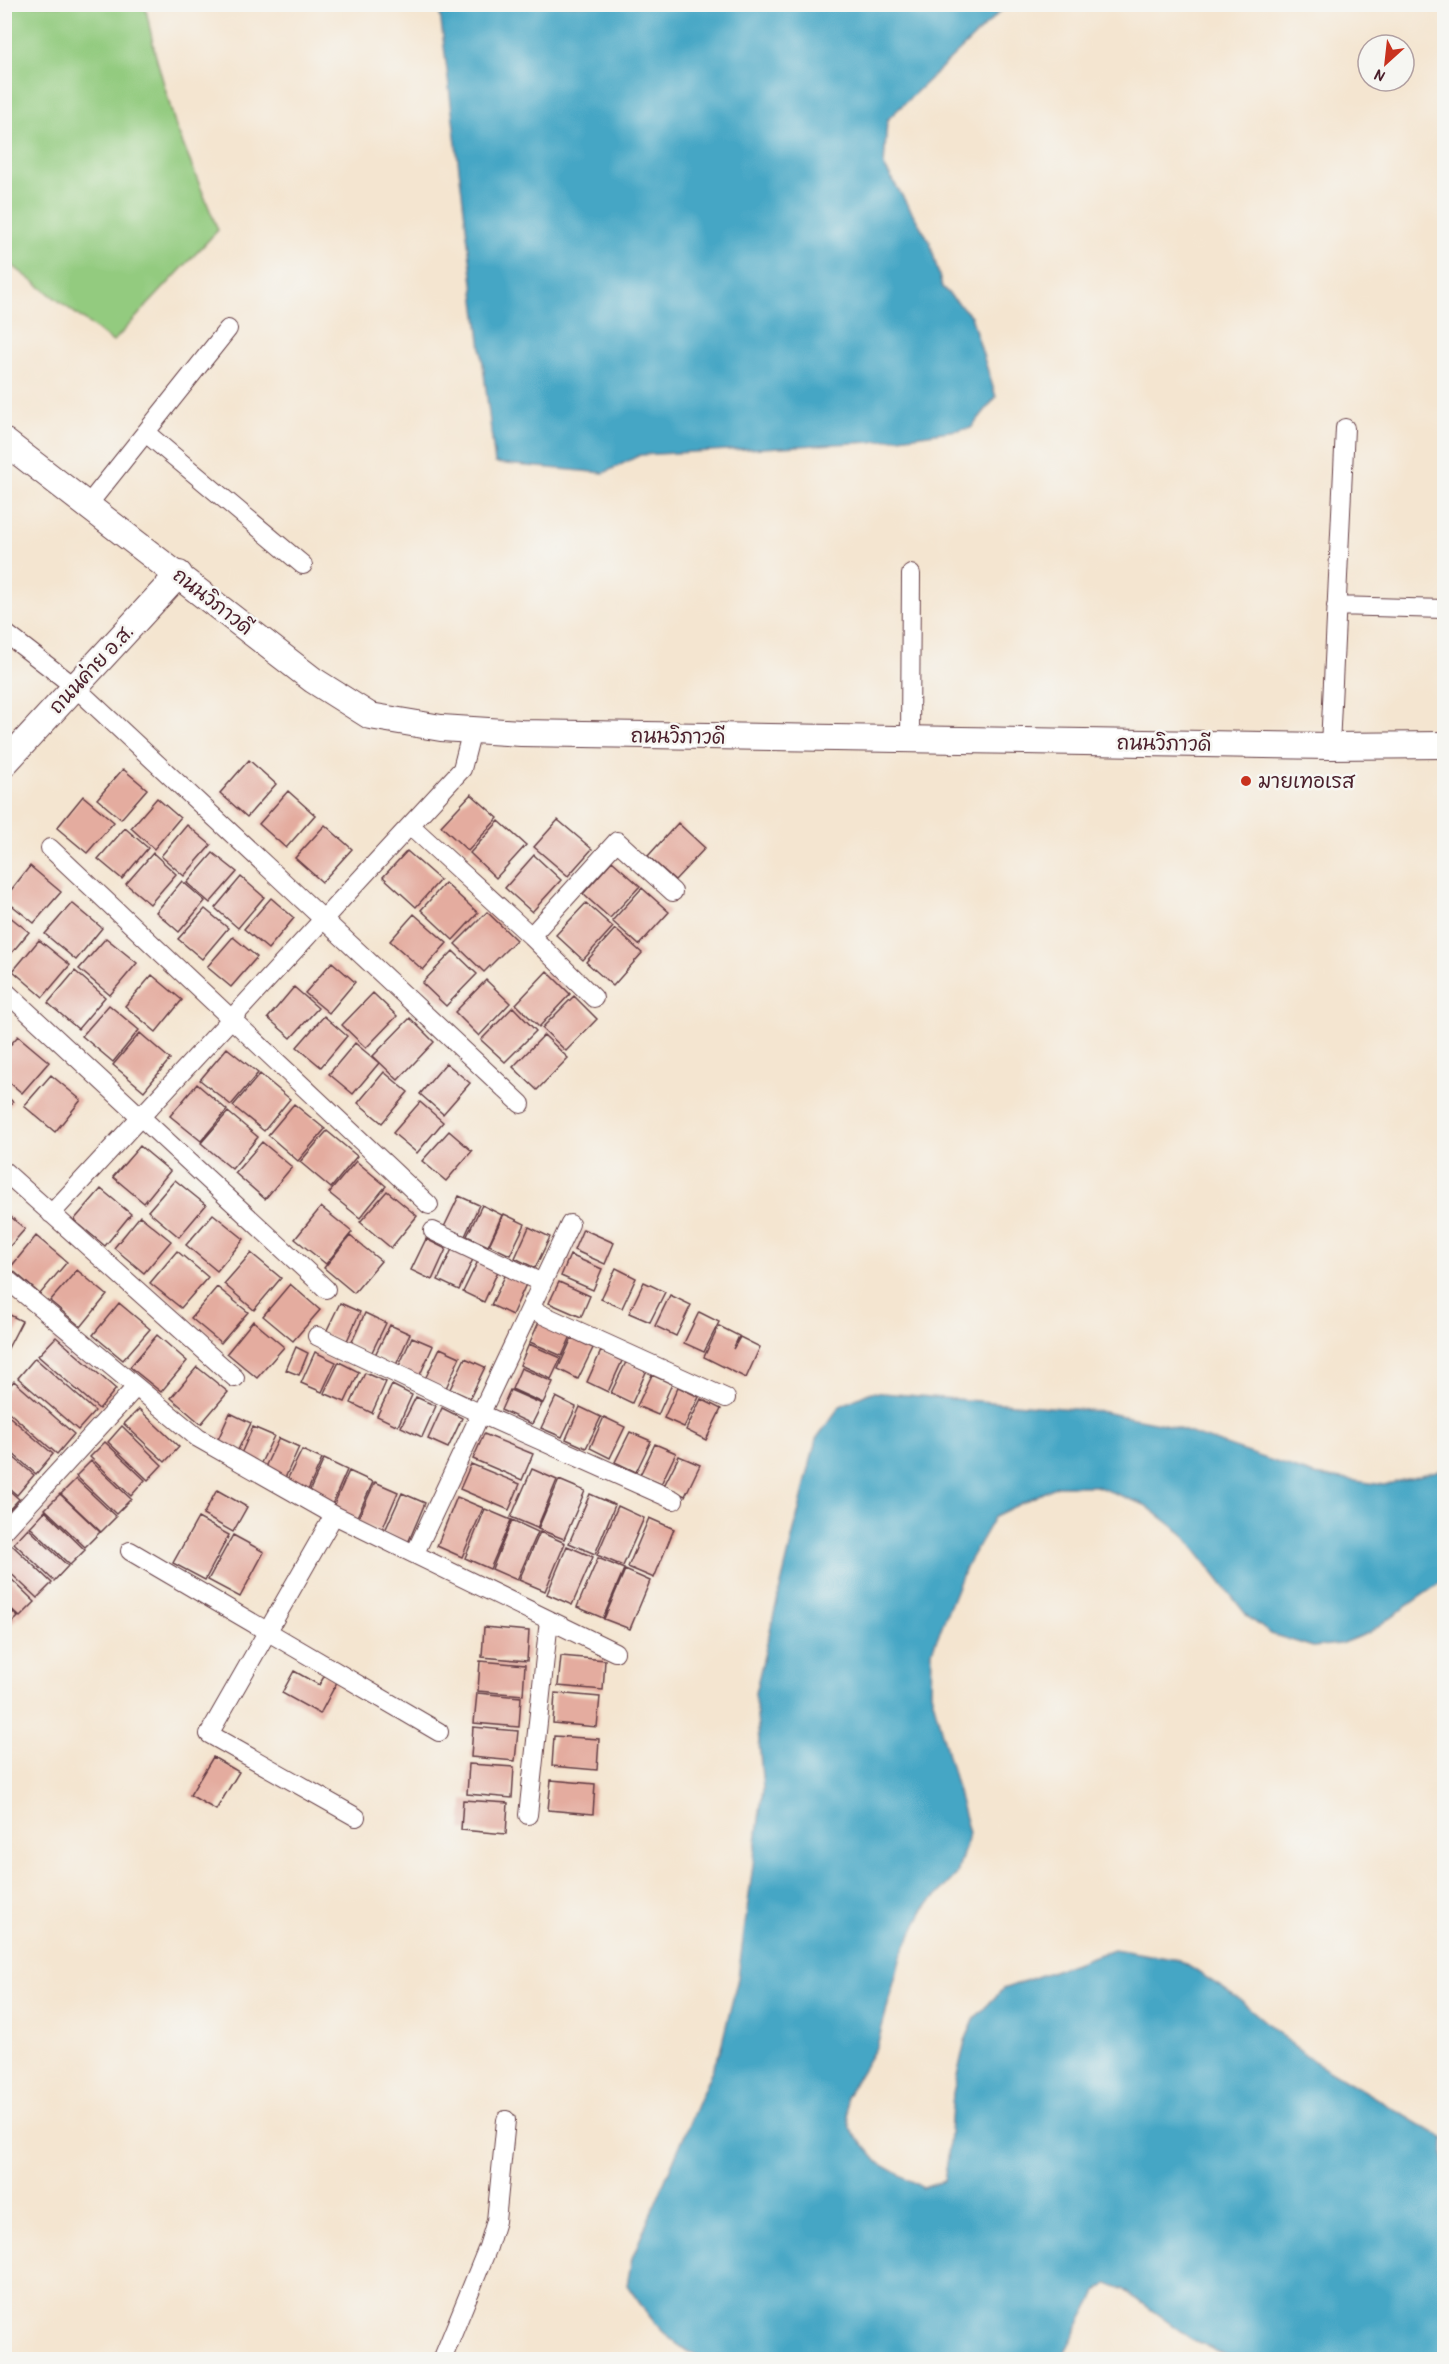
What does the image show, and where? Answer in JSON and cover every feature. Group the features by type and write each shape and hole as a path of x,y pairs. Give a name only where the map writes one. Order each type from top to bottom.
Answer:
{"street":[{"path":"87,506 228,329"},
{"path":"1330,746 1345,428"},
{"path":"146,433 303,565"},
{"name":"ถนนวิภาวดี","path":"4,441 179,574 313,680 370,716 441,728 533,733 1330,746 1444,745"},
{"name":"ถนนค่าย อ.ส.","path":"4,764 179,574"},
{"path":"910,740 911,574"},
{"path":"1336,606 1444,609"},
{"path":"4,632 75,687 521,1104"},
{"path":"51,1214 462,769 471,730"},
{"path":"411,826 531,936 594,998"},
{"path":"531,936 617,841 673,892"},
{"path":"50,848 429,1205"},
{"path":"4,990 326,1289"},
{"path":"4,1172 235,1378"},
{"path":"415,1553 570,1224"},
{"path":"433,1231 543,1283"},
{"path":"4,1277 198,1438 334,1515 615,1652"},
{"path":"530,1309 726,1398"},
{"path":"317,1336 481,1414 674,1500"},
{"path":"4,1532 136,1386"},
{"path":"334,1515 209,1734 356,1817"},
{"path":"130,1551 440,1732"},
{"path":"528,1815 549,1620"},
{"path":"442,2360 488,2247 496,2221 506,2120"}],"green space":[{"path":"4,5 145,5 155,53 176,127 218,230 113,342 5,260"}],"water":[{"path":"439,5 1007,5 887,120 884,166 930,242 942,287 971,316 996,397 971,428 871,442 640,455 604,473 495,463"},
{"path":"871,1392 1098,1411 1164,1424 1314,1475 1384,1485 1444,1469 1444,1580 1368,1633 1340,1644 1313,1647 1271,1634 1248,1617 1183,1534 1145,1505 1096,1486 1057,1486 995,1516 965,1568 932,1651 931,1692 969,1833 957,1874 923,1910 901,1956 877,2046 846,2097 850,2129 879,2163 923,2188 944,2181 953,2094 965,2041 975,2018 1003,1989 1114,1949 1179,1960 1235,1996 1307,2057 1444,2139 1444,2359 1232,2359 1190,2338 1123,2289 1108,2283 1097,2292 1061,2359 709,2359 671,2340 627,2285 632,2258 720,2051 738,1978 763,1789 755,1693 816,1439 840,1406"}],"building":[{"path":"249,760 276,784 247,817 220,793"},
{"path":"123,769 147,789 121,819 97,799"},
{"path":"288,791 315,815 286,848 259,824"},
{"path":"471,794 498,818 468,851 441,826"},
{"path":"83,796 114,822 87,853 57,828"},
{"path":"157,798 180,818 154,849 131,828"},
{"path":"558,820 592,849 568,876 534,847"},
{"path":"499,821 526,845 496,878 470,853"},
{"path":"678,823 705,848 675,880 648,856"},
{"path":"187,825 211,845 184,876 161,856"},
{"path":"325,825 352,849 322,882 295,858"},
{"path":"125,828 148,848 122,879 98,859"},
{"path":"407,851 440,880 416,907 383,877"},
{"path":"153,853 176,874 150,904 126,884"},
{"path":"213,853 237,872 210,903 187,883"},
{"path":"534,855 561,880 532,912 505,888"},
{"path":"612,861 640,886 610,918 583,894"},
{"path":"30,866 61,892 34,923 4,899"},
{"path":"241,877 264,897 238,928 215,908"},
{"path":"182,881 205,901 179,932 156,912"},
{"path":"445,883 478,913 453,940 421,910"},
{"path":"642,888 669,912 639,945 612,921"},
{"path":"271,898 294,918 268,949 244,929"},
{"path":"72,903 102,928 76,960 45,934"},
{"path":"586,903 613,927 583,960 556,935"},
{"path":"205,909 228,928 202,959 178,939"},
{"path":"4,912 29,932 4,962"},
{"path":"487,912 516,940 484,972 455,944"},
{"path":"414,914 447,943 423,970 390,941"},
{"path":"615,929 642,953 613,986 586,962"},
{"path":"233,937 257,957 231,987 207,967"},
{"path":"106,938 137,963 110,995 79,969"},
{"path":"39,940 70,965 43,997 13,971"},
{"path":"453,951 477,974 446,1006 422,983"},
{"path":"332,962 355,982 329,1013 305,993"},
{"path":"75,971 105,997 78,1029 48,1003"},
{"path":"547,971 570,994 539,1027 516,1004"},
{"path":"152,975 182,1000 156,1032 125,1006"},
{"path":"486,980 510,1003 479,1036 455,1012"},
{"path":"294,987 318,1008 291,1038 268,1018"},
{"path":"373,993 397,1016 366,1048 342,1025"},
{"path":"574,996 597,1019 566,1051 542,1028"},
{"path":"109,1005 139,1030 113,1062 82,1036"},
{"path":"513,1007 536,1031 505,1062 481,1040"},
{"path":"324,1016 347,1036 321,1067 297,1047"},
{"path":"410,1018 434,1042 398,1080 373,1056"},
{"path":"140,1033 170,1059 144,1091 113,1065"},
{"path":"544,1035 568,1058 537,1090 513,1067"},
{"path":"18,1036 49,1062 22,1093 4,1078 4,1052"},
{"path":"355,1043 379,1063 353,1094 329,1074"},
{"path":"227,1048 258,1073 231,1105 200,1080"},
{"path":"446,1063 470,1083 443,1114 420,1094"},
{"path":"384,1072 408,1092 382,1123 358,1103"},
{"path":"260,1074 290,1099 264,1131 233,1106"},
{"path":"51,1075 81,1100 55,1132 24,1106"},
{"path":"197,1084 227,1110 201,1141 170,1116"},
{"path":"4,1094 13,1102 4,1112"},
{"path":"420,1102 443,1122 417,1153 393,1133"},
{"path":"294,1104 325,1129 298,1161 268,1135"},
{"path":"228,1112 258,1137 232,1169 201,1143"},
{"path":"327,1131 357,1156 331,1188 300,1162"},
{"path":"449,1131 472,1151 446,1181 422,1161"},
{"path":"262,1142 292,1167 265,1199 235,1173"},
{"path":"140,1146 170,1171 144,1203 113,1177"},
{"path":"356,1161 386,1186 360,1218 329,1193"},
{"path":"175,1180 206,1205 179,1237 148,1211"},
{"path":"101,1189 131,1214 105,1246 74,1220"},
{"path":"387,1191 417,1216 391,1248 360,1222"},
{"path":"459,1196 479,1205 465,1236 444,1227"},
{"path":"482,1205 502,1215 488,1246 467,1236"},
{"path":"321,1207 352,1232 326,1264 295,1239"},
{"path":"4,1211 25,1229 4,1253"},
{"path":"213,1214 244,1239 217,1271 186,1245"},
{"path":"504,1214 525,1224 510,1255 489,1245"},
{"path":"140,1216 171,1241 144,1273 114,1248"},
{"path":"529,1227 550,1237 535,1268 515,1258"},
{"path":"583,1229 614,1243 605,1264 574,1250"},
{"path":"36,1236 67,1262 40,1294 10,1268"},
{"path":"350,1236 381,1261 354,1293 324,1268"},
{"path":"426,1239 446,1249 432,1280 411,1270"},
{"path":"452,1249 473,1259 459,1290 438,1280"},
{"path":"177,1251 208,1277 181,1308 150,1283"},
{"path":"251,1253 281,1278 254,1310 224,1284"},
{"path":"570,1255 602,1269 593,1290 561,1276"},
{"path":"478,1261 498,1271 484,1302 463,1292"},
{"path":"616,1268 636,1278 622,1308 601,1299"},
{"path":"77,1270 107,1295 81,1327 50,1301"},
{"path":"506,1274 526,1284 512,1315 491,1305"},
{"path":"559,1282 590,1296 581,1317 549,1303"},
{"path":"644,1282 665,1292 650,1322 629,1313"},
{"path":"290,1284 320,1310 293,1341 263,1316"},
{"path":"217,1287 248,1312 221,1343 191,1318"},
{"path":"670,1295 691,1305 676,1336 655,1326"},
{"path":"119,1303 150,1329 123,1360 93,1335"},
{"path":"340,1303 360,1312 346,1343 325,1334"},
{"path":"4,1312 22,1321 4,1356"},
{"path":"699,1312 719,1322 704,1352 684,1343"},
{"path":"365,1313 386,1323 371,1354 351,1344"},
{"path":"253,1321 284,1347 257,1378 227,1353"},
{"path":"539,1322 571,1336 562,1356 530,1342"},
{"path":"390,1325 410,1334 396,1365 375,1355"},
{"path":"719,1326 739,1336 733,1349 740,1337 760,1347 746,1378 704,1357"},
{"path":"157,1335 187,1361 161,1392 130,1367"},
{"path":"56,1337 116,1389 99,1409 38,1356"},
{"path":"412,1337 433,1346 419,1377 398,1368"},
{"path":"572,1338 593,1348 578,1379 558,1369"},
{"path":"529,1344 561,1358 551,1379 520,1365"},
{"path":"296,1347 308,1353 299,1375 286,1370"},
{"path":"440,1348 460,1357 446,1388 425,1379"},
{"path":"601,1351 622,1361 608,1392 587,1382"},
{"path":"315,1352 336,1362 322,1392 301,1383"},
{"path":"35,1358 95,1411 78,1430 18,1378"},
{"path":"465,1358 485,1367 470,1398 450,1389"},
{"path":"339,1362 359,1372 345,1402 324,1393"},
{"path":"626,1362 646,1372 632,1403 611,1393"},
{"path":"197,1367 228,1392 201,1424 171,1398"},
{"path":"521,1368 553,1382 543,1403 512,1389"},
{"path":"365,1373 386,1382 372,1413 351,1403"},
{"path":"652,1375 672,1384 658,1415 637,1406"},
{"path":"14,1381 74,1434 57,1454 4,1408 4,1392"},
{"path":"392,1385 412,1395 398,1426 377,1416"},
{"path":"678,1387 699,1397 684,1427 664,1418"},
{"path":"510,1390 542,1404 532,1424 501,1410"},
{"path":"416,1397 436,1406 422,1437 401,1427"},
{"path":"556,1397 576,1407 562,1437 541,1428"},
{"path":"701,1399 721,1409 706,1440 686,1430"},
{"path":"580,1407 601,1417 586,1448 566,1439"},
{"path":"442,1408 462,1418 448,1448 428,1439"},
{"path":"139,1409 179,1447 165,1462 124,1424"},
{"path":"4,1412 53,1454 36,1474 4,1446"},
{"path":"230,1413 251,1423 236,1454 216,1444"},
{"path":"604,1417 625,1427 610,1458 590,1448"},
{"path":"122,1426 162,1465 148,1480 108,1442"},
{"path":"253,1427 274,1436 259,1467 239,1458"},
{"path":"630,1432 651,1441 636,1472 615,1462"},
{"path":"484,1434 533,1454 522,1480 473,1459"},
{"path":"279,1438 299,1447 285,1478 264,1469"},
{"path":"105,1442 145,1480 131,1496 90,1457"},
{"path":"655,1444 676,1453 661,1484 640,1475"},
{"path":"4,1449 34,1475 17,1495 4,1484"},
{"path":"302,1450 322,1459 308,1490 287,1480"},
{"path":"679,1456 700,1465 685,1496 664,1486"},
{"path":"324,1459 347,1470 330,1509 306,1499"},
{"path":"91,1461 131,1499 116,1514 76,1476"},
{"path":"471,1464 520,1484 509,1510 460,1489"},
{"path":"532,1469 557,1480 537,1528 511,1517"},
{"path":"349,1471 373,1482 355,1521 331,1511"},
{"path":"76,1479 116,1517 101,1532 61,1494"},
{"path":"559,1480 585,1491 564,1539 538,1529"},
{"path":"375,1482 398,1492 381,1532 357,1521"},
{"path":"4,1486 19,1499 4,1515"},
{"path":"217,1490 247,1507 233,1532 203,1515"},
{"path":"402,1493 425,1503 408,1543 384,1533"},
{"path":"60,1494 100,1532 85,1547 45,1509"},
{"path":"590,1494 615,1505 595,1554 569,1543"},
{"path":"457,1497 483,1508 462,1557 437,1546"},
{"path":"618,1506 644,1518 623,1566 597,1555"},
{"path":"485,1509 511,1520 490,1569 465,1558"},
{"path":"45,1511 85,1550 70,1565 30,1527"},
{"path":"198,1518 229,1535 205,1580 173,1563"},
{"path":"649,1518 674,1529 654,1578 628,1567"},
{"path":"512,1520 538,1532 517,1580 492,1569"},
{"path":"28,1528 68,1566 54,1581 14,1543"},
{"path":"540,1532 565,1543 545,1591 519,1580"},
{"path":"233,1535 264,1552 240,1597 208,1580"},
{"path":"12,1545 52,1583 37,1598 4,1567 4,1552"},
{"path":"567,1546 593,1557 572,1605 547,1594"},
{"path":"598,1558 624,1569 603,1618 577,1607"},
{"path":"625,1570 650,1581 630,1629 604,1619"},
{"path":"4,1572 35,1602 20,1617 4,1602"},
{"path":"4,1604 18,1617 4,1631"},
{"path":"484,1627 529,1631 527,1661 482,1657"},
{"path":"561,1656 605,1660 603,1690 558,1686"},
{"path":"480,1661 525,1665 523,1695 478,1691"},
{"path":"294,1671 319,1685 325,1675 337,1682 320,1714 282,1693"},
{"path":"477,1693 521,1697 519,1727 474,1723"},
{"path":"555,1693 600,1697 597,1727 553,1723"},
{"path":"473,1727 518,1731 515,1761 471,1757"},
{"path":"554,1736 599,1739 597,1770 552,1766"},
{"path":"213,1757 239,1772 216,1810 190,1795"},
{"path":"469,1764 514,1767 512,1798 467,1794"},
{"path":"551,1780 595,1784 593,1814 548,1810"},
{"path":"463,1800 508,1803 506,1834 461,1830"}],"place":[{"name":"มายเทอเรส","path":"1246,781"}]}
